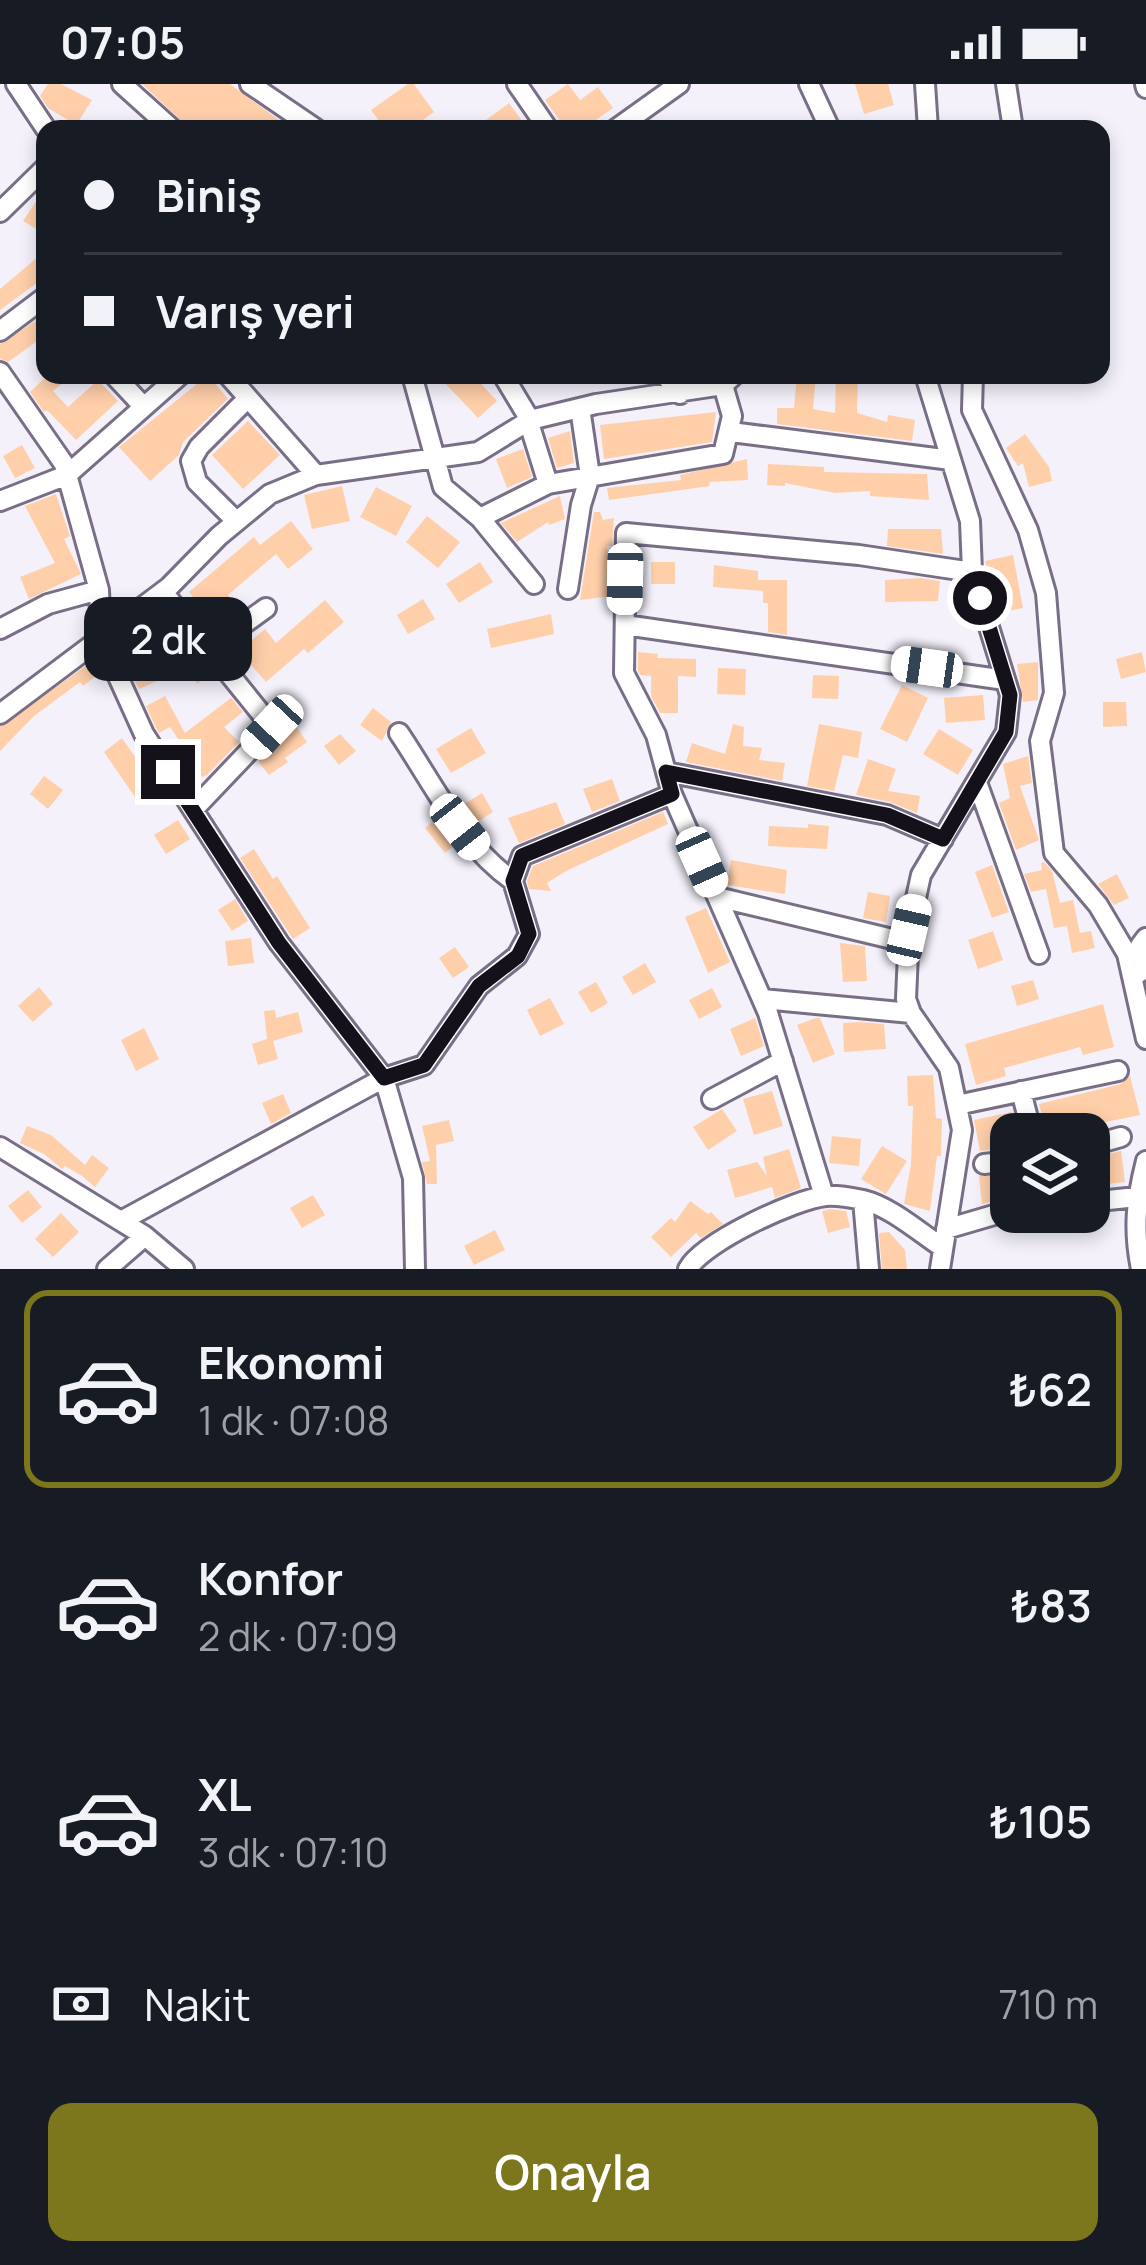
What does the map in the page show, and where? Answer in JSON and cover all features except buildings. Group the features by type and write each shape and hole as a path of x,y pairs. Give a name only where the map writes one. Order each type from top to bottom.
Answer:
{"street":[{"path":"16,84 40,120"},
{"path":"122,84 162,120"},
{"path":"250,84 303,120"},
{"path":"517,84 542,120"},
{"path":"629,120 679,84"},
{"path":"809,84 820,120"},
{"path":"925,84 927,120"},
{"path":"1006,84 1012,120"},
{"path":"1,210 36,177"},
{"path":"0,331 36,306"},
{"path":"0,372 64,464 99,590 101,639 144,734 279,943 384,1078 412,1178 415,1269"},
{"path":"122,384 143,406"},
{"path":"0,501 67,475 169,384"},
{"path":"236,384 316,475"},
{"path":"414,384 443,487 480,518 534,584"},
{"path":"508,384 529,422 548,484"},
{"path":"672,384 680,394"},
{"path":"0,714 164,592 270,494 316,475 478,452 529,422 715,384"},
{"path":"480,518 548,484 723,454 731,433 729,384"},
{"path":"925,384 970,521 972,572 1010,695 1006,732 921,875 909,943 906,999 949,1068 962,1130 940,1269"},
{"path":"973,384 972,410 1028,530 1046,593 1054,693 1040,741 1054,853 1098,905 1126,954 1146,1040"},
{"path":"236,521 197,482 191,461 248,398"},
{"path":"568,589 590,476 580,408"},
{"path":"731,433 951,460"},
{"path":"824,1196 762,999 672,794 656,735 624,673 626,533 859,555 972,572"},
{"path":"0,628 48,604 99,590"},
{"path":"164,592 272,727 193,810"},
{"path":"209,649 266,608"},
{"path":"625,625 1005,680"},
{"path":"1006,732 1040,741"},
{"path":"121,1221 384,1078 424,1065 479,986 518,956 529,934 513,881 478,850 442,804 399,733"},
{"path":"666,772 887,815 943,839"},
{"path":"978,785 1039,954"},
{"path":"513,881 522,856 672,794"},
{"path":"717,897 909,943"},
{"path":"1138,1000 1139,946 1146,938"},
{"path":"762,999 911,1013"},
{"path":"712,1099 783,1061"},
{"path":"956,1105 1118,1071"},
{"path":"1021,1091 1027,1113"},
{"path":"1110,1140 1121,1137"},
{"path":"0,1147 145,1236 184,1269"},
{"path":"1141,1269 1134,1232 1146,1161"},
{"path":"984,1164 990,1163"},
{"path":"688,1269 695,1256 735,1230 824,1196 863,1200 944,1239 990,1219"},
{"path":"1110,1200 1137,1197"},
{"path":"863,1200 868,1269"},
{"path":"107,1269 145,1236"}],"route":[{"path":"168,772 279,943 384,1078 424,1065 479,986 518,956 529,934 513,881 522,856 672,794 666,772 887,815 943,839 1006,732 1010,695 980,598"}]}
